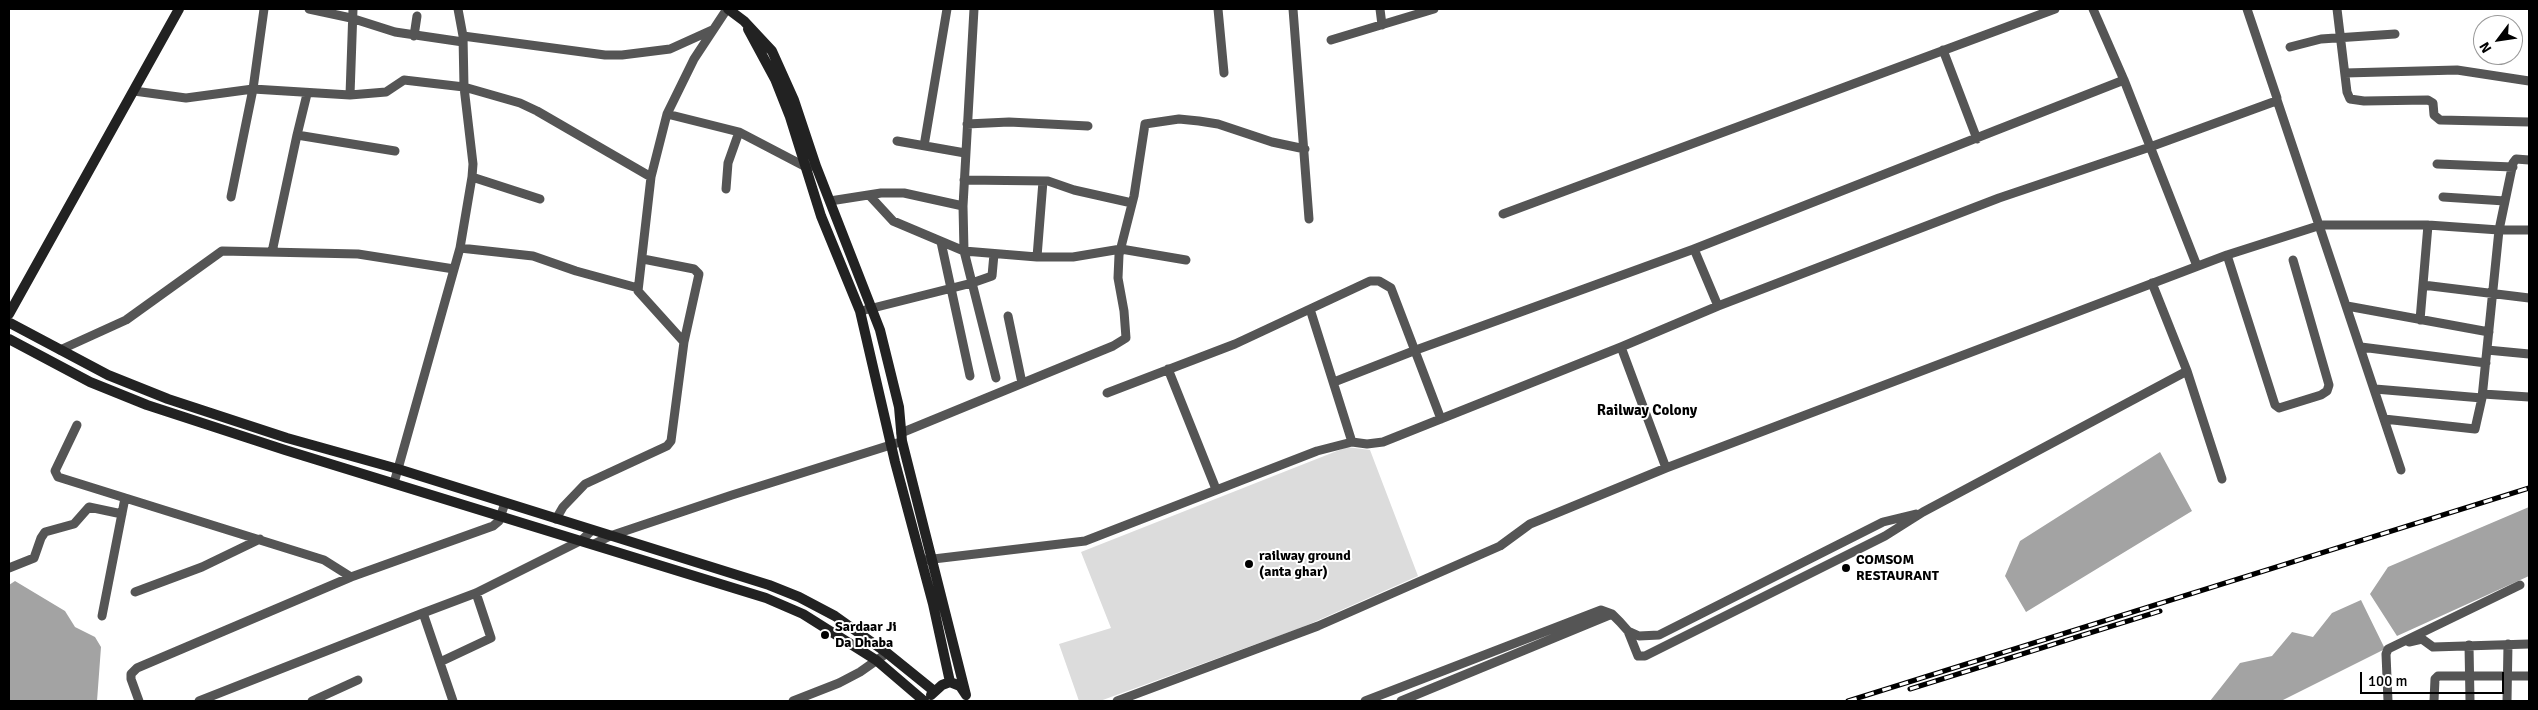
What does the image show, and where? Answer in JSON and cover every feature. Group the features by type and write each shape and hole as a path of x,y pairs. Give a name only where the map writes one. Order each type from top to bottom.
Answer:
{"street":[{"path":"179,9 9,322 108,375 168,399 287,438 398,469 769,585 835,616 934,691"},
{"path":"231,197 253,89 264,9"},
{"path":"309,9 352,13 379,28 414,36 622,55 670,49 713,30"},
{"path":"394,483 460,248 472,177 473,164 464,87 463,39 458,9"},
{"path":"684,342 644,300 638,288 651,177 666,114 680,84 727,9 744,21 775,80 796,134 811,167 830,201 880,330 899,407 902,437 950,682"},
{"path":"924,146 947,9"},
{"path":"974,9 965,153 964,251 996,378"},
{"path":"1218,9 1224,73"},
{"path":"1293,9 1310,219"},
{"path":"1380,9 1382,25"},
{"path":"1331,40 1434,9"},
{"path":"1503,214 2055,9"},
{"path":"2093,9 2124,80 2197,266"},
{"path":"2247,9 2321,225 2401,470"},
{"path":"2337,9 2347,92 2353,101 2428,100 2433,103 2434,115 2440,120 2529,122"},
{"path":"350,95 352,13"},
{"path":"414,36 417,16"},
{"path":"2290,48 2321,39 2395,34"},
{"path":"1944,50 1977,139"},
{"path":"2345,73 2456,70 2529,80"},
{"path":"134,91 186,98 253,89 308,94 350,95 386,92 404,80 464,87 520,103 537,111 651,177"},
{"path":"1334,382 1416,350 1694,249 2124,80"},
{"path":"272,252 297,135 308,94"},
{"path":"927,560 1085,540 1317,451 1352,442 1367,444 1383,442 1621,347 1718,306 1999,198 2150,147 2277,100"},
{"path":"666,114 739,132 811,167"},
{"path":"594,544 610,536 732,495 891,445 902,437 1022,383 1113,346 1126,338 1124,311 1118,278 1120,249 1132,203 1144,128 1148,122 1179,119 1218,124 1272,142 1305,149"},
{"path":"967,124 1009,122 1088,126"},
{"path":"726,189 729,158 739,132"},
{"path":"297,135 395,151"},
{"path":"897,141 965,153"},
{"path":"2384,419 2474,430 2483,396 2499,230 2512,166 2516,160 2529,160"},
{"path":"2437,164 2512,166"},
{"path":"811,167 821,216 860,312 891,445 967,698"},
{"path":"472,177 540,199"},
{"path":"964,180 1043,181 1132,203"},
{"path":"1037,257 1043,181"},
{"path":"830,201 869,195 904,193 963,206"},
{"path":"869,195 893,220 964,251 1037,257 1085,257 1120,249 1186,260"},
{"path":"2443,197 2505,202"},
{"path":"1117,701 1318,626 1500,546 1530,524 1666,468 2227,255 2321,225 2428,225 2529,230"},
{"path":"2420,320 2428,225"},
{"path":"941,242 970,376"},
{"path":"460,248 533,256 576,271 638,288"},
{"path":"1694,249 1718,306"},
{"path":"60,350 126,320 219,252 226,250 358,254 454,269"},
{"path":"860,312 992,276 994,254"},
{"path":"2227,255 2274,405 2279,408 2321,395 2327,391 2329,385 2293,260"},
{"path":"556,519 563,507 586,484 667,446 671,441 684,342 698,274 694,269 642,259"},
{"path":"1107,393 1235,344 1370,281 1386,283 1391,288 1416,350 1440,420"},
{"path":"2152,283 2187,371 2222,479"},
{"path":"2423,285 2529,298"},
{"path":"2347,306 2489,332"},
{"path":"1310,309 1352,442"},
{"path":"1008,316 1022,383"},
{"path":"9,339 90,382 147,405 766,598 803,614 876,660 924,701"},
{"path":"1621,347 1666,468"},
{"path":"2361,347 2486,363"},
{"path":"2487,350 2529,354"},
{"path":"1168,369 1216,489"},
{"path":"1365,701 1602,610 1612,614 1628,631 1638,656 1645,656 1885,536 1923,512 2187,371"},
{"path":"2375,389 2529,397"},
{"path":"77,425 62,454 56,474 125,498 324,560 351,577"},
{"path":"102,616 125,498"},
{"path":"139,701 131,679 131,674 137,668 351,577 494,526 502,515 505,503"},
{"path":"9,568 34,558 45,532 74,524 89,507 122,514"},
{"path":"1628,631 1639,636 1659,635 1883,522 1923,512"},
{"path":"199,701 476,593 582,540 592,530"},
{"path":"135,592 202,567 260,539"},
{"path":"2388,701 2386,654 2388,649 2520,585"},
{"path":"440,662 491,638 476,593"},
{"path":"1743,593 1750,605"},
{"path":"423,613 453,701"},
{"path":"1400,701 1612,614"},
{"path":"2394,645 2422,639 2432,647 2470,644 2529,644"},
{"path":"2470,644 2470,701"},
{"path":"2507,701 2508,644"},
{"path":"793,701 840,683 886,653"},
{"path":"2434,701 2436,676 2529,676"},
{"path":"312,701 358,680"},
{"path":"930,701 934,691 950,682"},
{"path":"950,682 960,686 967,698"}],"shaded area":[{"name":"railway ground (anta ghar)","path":"1347,447 1370,450 1418,576 1303,627 1100,701 1079,701 1059,644 1111,628 1081,552"},
{"path":"2160,452 2192,511 2026,612 2005,576 2020,541"},
{"path":"2529,507 2529,576 2397,636 2370,594 2388,567"},
{"path":"15,581 65,611 75,627 95,637 101,647 97,701 9,701 9,585"},
{"path":"2361,600 2385,649 2281,701 2210,701 2240,663 2272,656 2292,632 2313,637 2332,613"}],"railway":[{"path":"1848,701 2529,488"},
{"path":"1910,689 2160,611"}],"place":[{"name":"railway ground (anta ghar)","path":"1249,564"},
{"name":"COMSOM RESTAURANT","path":"1846,568"},
{"name":"Sardaar Ji Da Dhaba","path":"825,635"}],"district":[{"name":"Railway Colony","path":"1647,411"}]}
